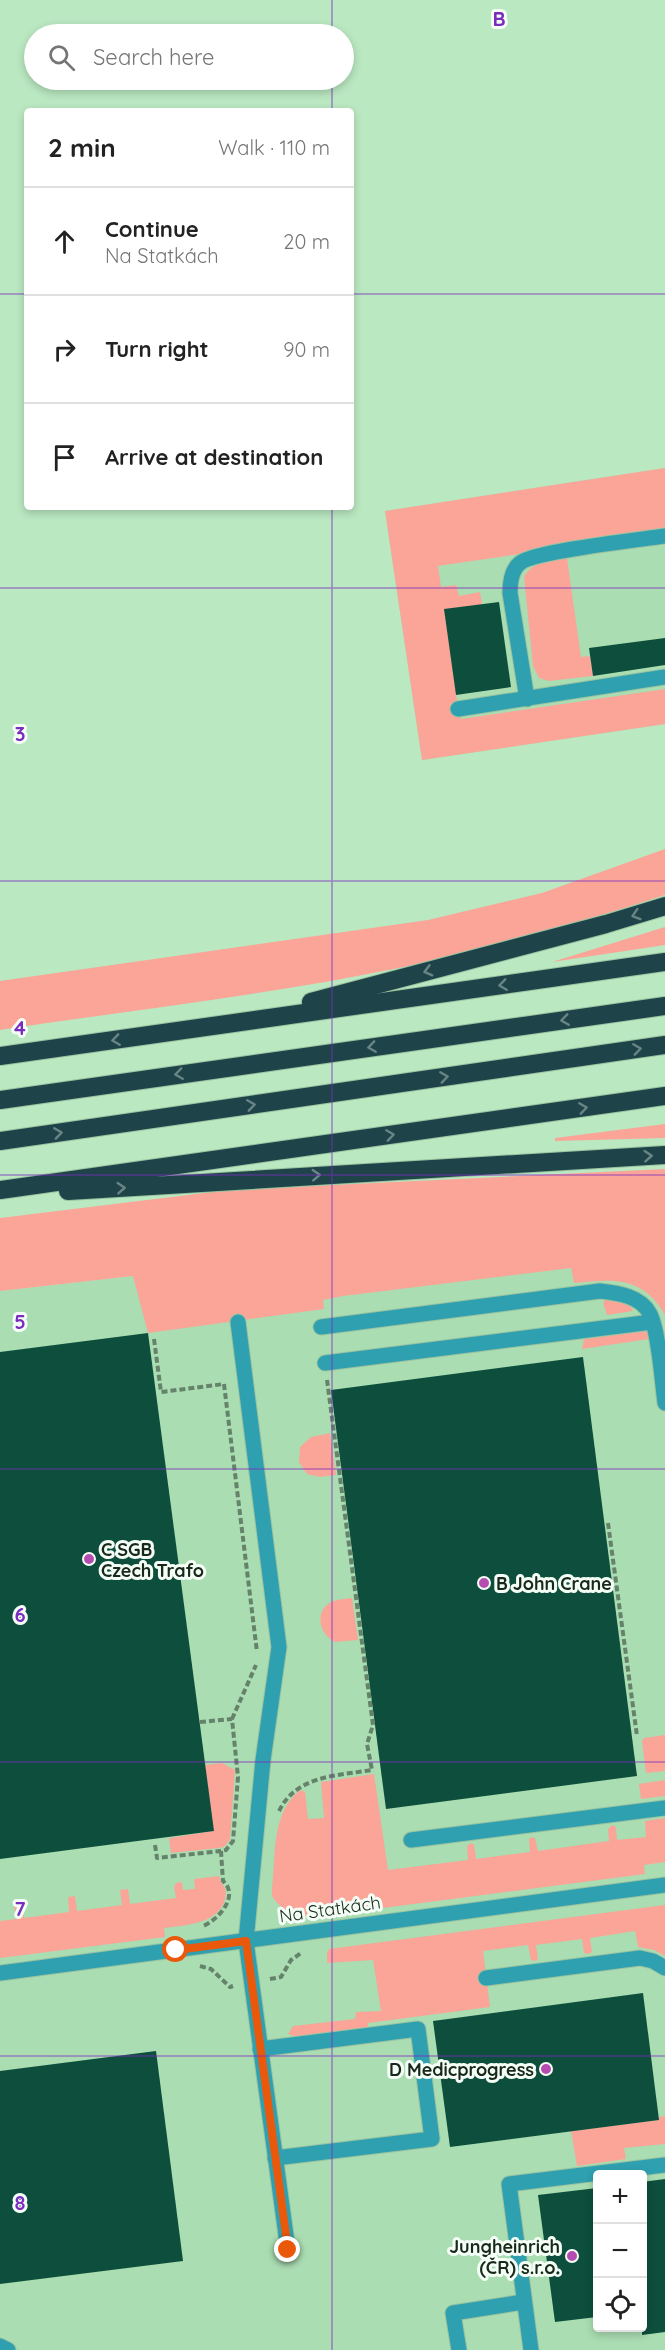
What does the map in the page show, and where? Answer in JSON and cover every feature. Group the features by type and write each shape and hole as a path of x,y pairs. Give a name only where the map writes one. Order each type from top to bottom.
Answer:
{"highway":[{"path":"237,1023 606,924 665,906"},
{"path":"0,1056 665,962"},
{"path":"0,1100 665,1006"},
{"path":"0,1141 665,1045"},
{"path":"0,1190 665,1096"},
{"path":"0,1195 665,1155"}],"street":[{"path":"527,699 510,593 511,578 519,564 540,555 665,536"},
{"path":"458,710 665,677"},
{"path":"321,1327 600,1291 621,1293 636,1300 650,1314 658,1348 665,1403"},
{"path":"238,1322 279,1647 264,1760 246,1941 288,2250"},
{"path":"325,1364 652,1322"},
{"path":"411,1840 665,1808"},
{"name":"Na Statkách","path":"0,1973 665,1885"},
{"path":"486,1978 640,1958 653,1961 665,1968"},
{"path":"260,2049 418,2029 432,2139 275,2158"},
{"path":"531,2350 509,2184 665,2165"},
{"path":"459,2350 453,2313 523,2302"},
{"path":"0,2346 8,2350"}],"path":[{"path":"154,1339 161,1392 224,1384 258,1659 232,1719 238,1777 233,1841 226,1850 157,1858 155,1845"},
{"path":"277,1815 287,1798 303,1784 321,1778 372,1770 367,1744 373,1725 325,1364"},
{"path":"608,1523 637,1736"},
{"path":"200,1722 232,1719"},
{"path":"220,1851 223,1881 228,1890"}],"shaded area":[{"path":"665,468 665,724 422,760 385,511"},
{"path":"665,468 665,533 438,566 441,587 456,585 459,596 480,592 482,604 456,695 461,719 665,689 665,724 422,760 385,511"},
{"path":"567,558 581,657 590,656 593,676 549,681 539,678 533,666 524,577 537,564"},
{"path":"665,849 665,895 500,944 433,961 349,978 0,1030 0,981 428,920 542,893"},
{"path":"665,927 665,945 552,962"},
{"path":"665,1124 665,1138 555,1141 555,1138"},
{"path":"665,1169 665,1315 647,1293 637,1287 614,1281 574,1283 571,1268 343,1296 323,1300 324,1309 148,1333 133,1276 0,1291 0,1218 229,1190"},
{"path":"665,1247 665,2350 0,2350 0,1291 239,1264"},
{"path":"605,1300 616,1300 629,1304 633,1311 607,1315 603,1303"},
{"path":"649,1332 649,1339 582,1349 584,1339"},
{"path":"330,1433 336,1475 320,1477 307,1474 299,1462 300,1447 311,1437"},
{"path":"352,1598 358,1640 335,1642 323,1630 321,1614 331,1602"},
{"path":"665,1735 665,1771 646,1773 642,1741 644,1738"},
{"path":"222,1763 235,1770 230,1840 224,1847 171,1853 169,1838 213,1831 205,1765"},
{"path":"374,1774 388,1870 468,1860 467,1846 471,1843 474,1845 476,1859 530,1852 529,1839 532,1837 535,1838 538,1851 609,1841 608,1829 612,1825 616,1827 617,1840 646,1837 645,1821 665,1818 665,1862 644,1865 645,1874 321,1916 300,1915 281,1907 272,1896 275,1849 279,1823 291,1800 300,1790 305,1792 308,1819 324,1818 321,1782"},
{"path":"665,1780 665,1796 641,1799 639,1784"},
{"path":"219,1876 226,1893 219,1911 193,1924 164,1928 165,1937 0,1958 0,1921 16,1919 14,1904 22,1903 24,1918 69,1912 68,1897 75,1896 77,1911 122,1905 120,1890 128,1889 130,1904 176,1898 174,1887 176,1883 182,1882 183,1890 195,1889 194,1879"},
{"path":"665,1905 665,1956 654,1950 638,1947 635,1931 590,1938 592,1952 588,1954 584,1953 582,1939 536,1945 538,1959 535,1961 531,1960 528,1945 483,1951 490,2007 368,2023 368,2030 301,2038 288,2034 293,2026 355,2019 356,2012 381,2011 373,1960 327,1963 329,1949"},
{"path":"665,2116 665,2144 624,2148 626,2159 577,2166 571,2131 659,2120 659,2117"}],"building":[{"path":"499,602 511,687 456,695 444,609"},
{"path":"665,638 665,665 593,676 589,648"},
{"name":"C SGB Czech Trafo","path":"148,1333 214,1831 0,1859 0,1352"},
{"name":"B John Crane","path":"583,1357 637,1776 386,1809 331,1390"},
{"name":"D Medicprogress","path":"643,1993 659,2120 450,2147 433,2021"},
{"path":"156,2051 183,2261 0,2284 0,2071"},
{"path":"665,2179 665,2332 642,2335 642,2332 647,2332 647,2181"},
{"name":"Jungheinrich (ČR) s.r.o.","path":"593,2188 593,2317 555,2322 538,2195"}],"place":[{"name":"C SGB Czech Trafo","path":"89,1559"},
{"name":"B John Crane","path":"484,1583"},
{"name":"D Medicprogress","path":"546,2069"},
{"name":"Jungheinrich (ČR) s.r.o.","path":"572,2256"}],"route":[{"path":"176,1950 246,1941 288,2250"}]}
